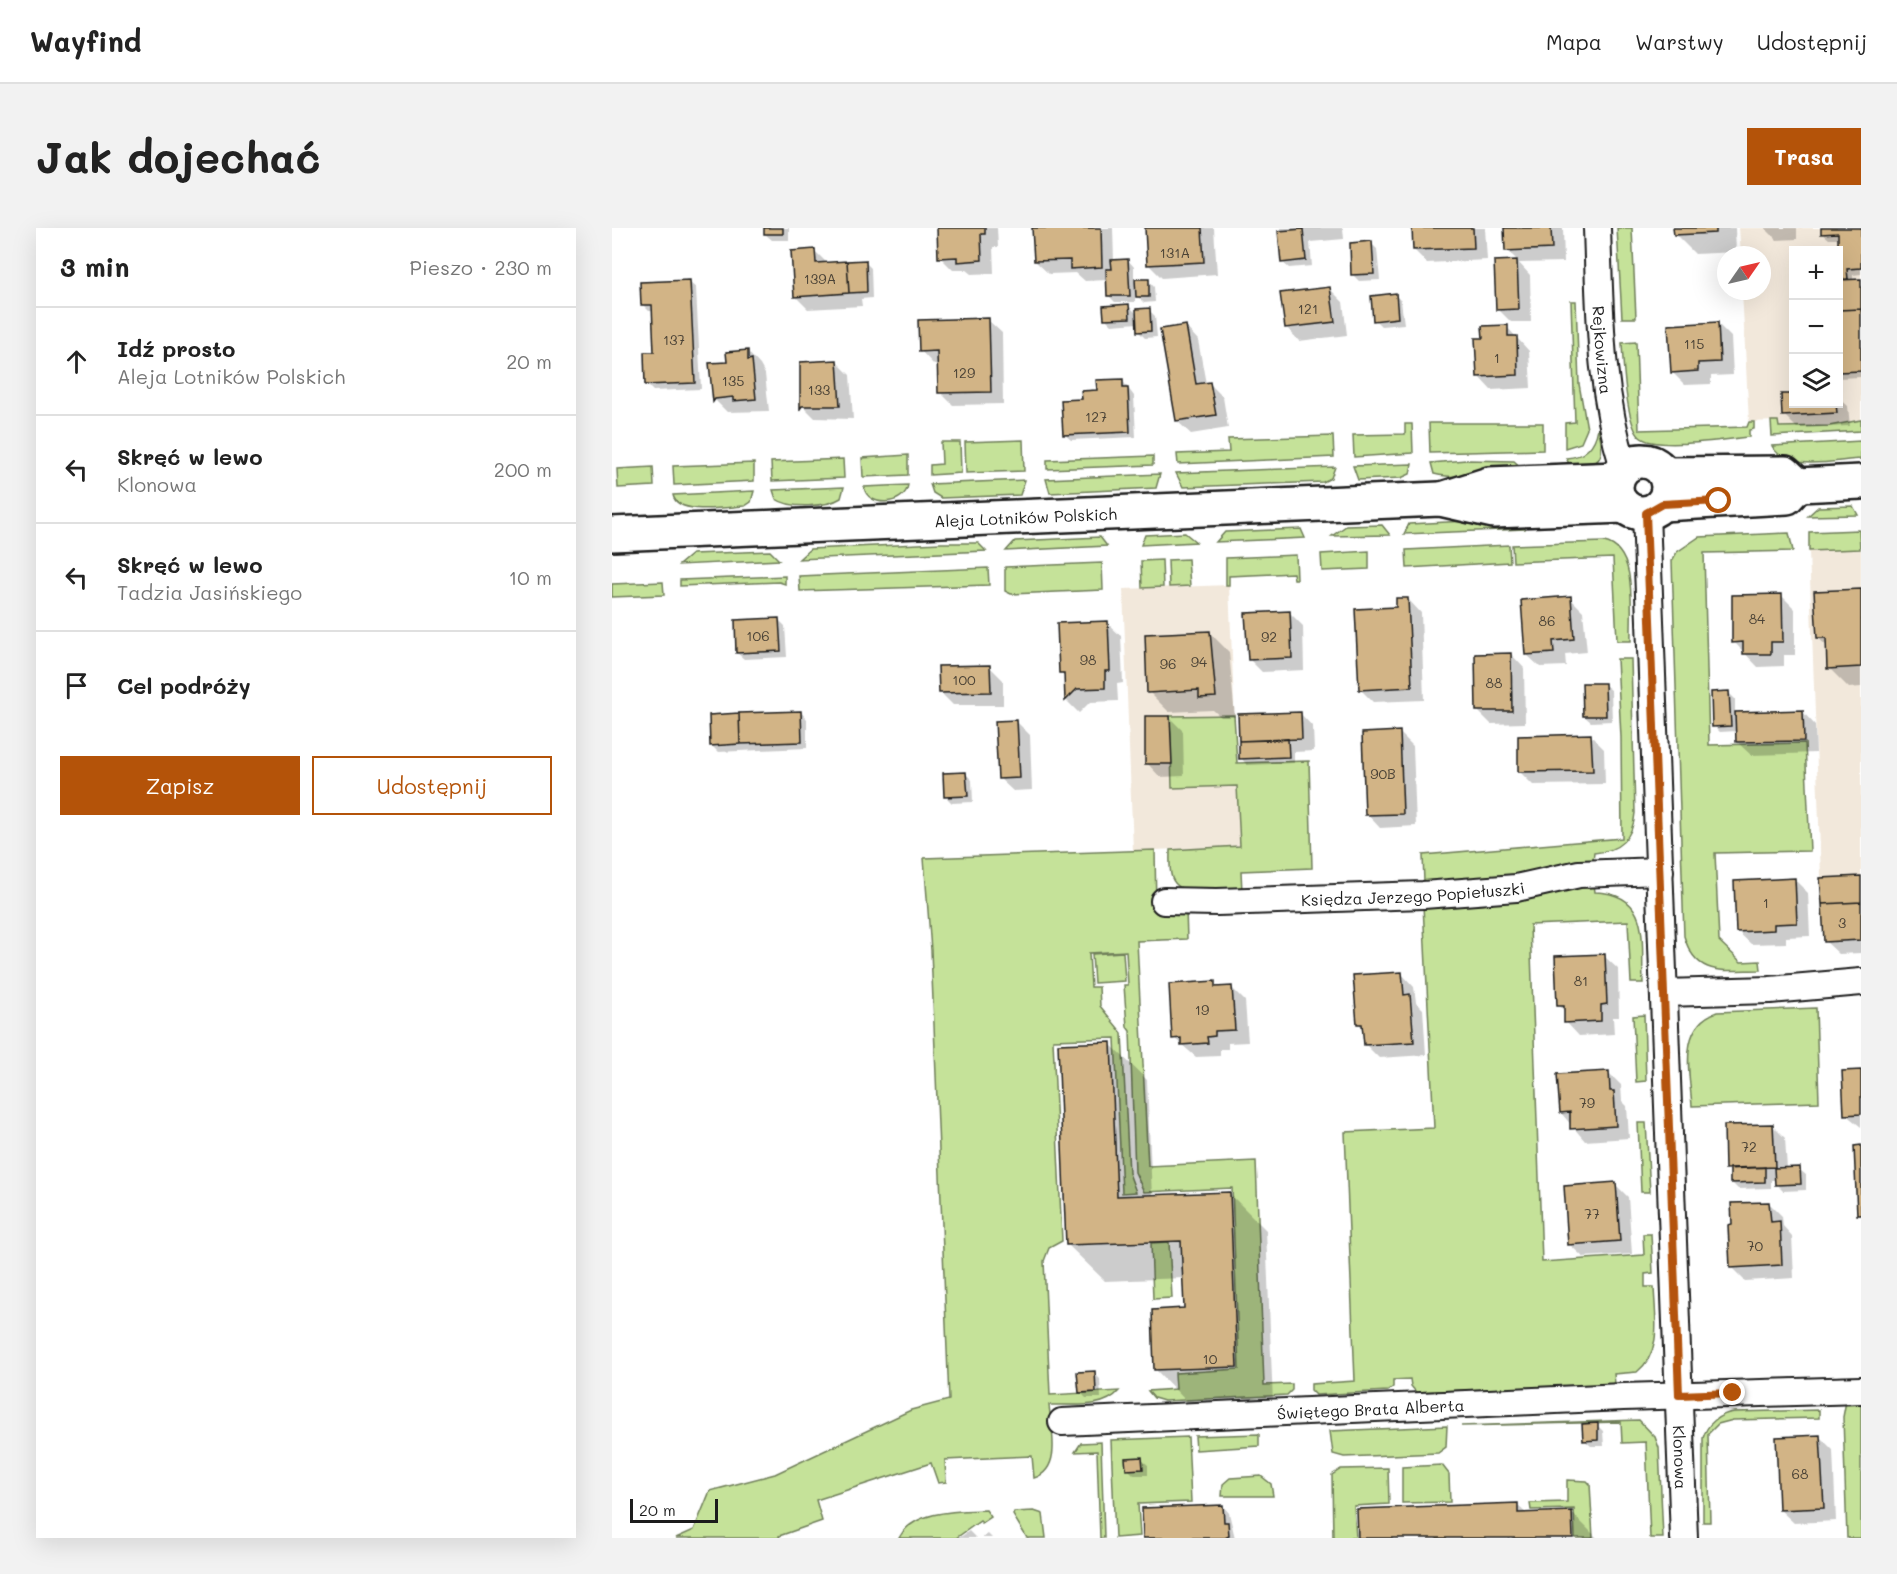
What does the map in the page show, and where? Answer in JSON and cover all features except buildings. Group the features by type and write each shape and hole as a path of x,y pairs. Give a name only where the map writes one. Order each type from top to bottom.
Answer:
{"street":[{"name":"Rejkowizna","path":"1597,228 1604,384 1611,423 1640,491"},
{"name":"Aleja Lotników Polskich","path":"612,534 1440,499 1489,484 1640,491 1785,473 1798,485 1861,482"},
{"name":"Klonowa","path":"1640,491 1660,871 1684,1538"},
{"name":"Księdza Jerzego Popiełuszki","path":"1164,900 1217,902 1423,895 1516,888 1579,874 1660,871"},
{"path":"1664,993 1770,990 1861,982"},
{"name":"Świętego Brata Alberta","path":"1062,1422 1679,1395 1861,1390"}],"shaded area":[{"path":"1739,228 1861,228 1861,420 1829,426 1779,427 1778,421 1749,422 1742,300 1771,300 1771,246 1740,246"},
{"path":"1861,549 1861,902 1822,904 1809,551"},
{"path":"1229,585 1240,846 1133,851 1123,589"}],"green space":[{"path":"1617,228 1632,228 1636,318 1622,318"},
{"path":"1571,301 1576,301 1579,384 1587,429 1581,443 1565,448 1565,423 1575,422"},
{"path":"1636,342 1639,430 1747,427 1749,422 1754,422 1754,429 1749,430 1749,437 1675,444 1648,441 1640,437 1631,420 1628,407 1622,343"},
{"path":"1861,420 1861,431 1772,436 1771,421 1778,421 1779,427 1829,426"},
{"path":"1429,423 1543,423 1543,450 1430,453"},
{"path":"1405,424 1412,424 1413,453 1354,457 1353,435 1405,434"},
{"path":"1598,428 1602,446 1599,458 1590,465 1572,469 1566,458 1584,453 1592,445"},
{"path":"1333,436 1334,457 1178,464 1177,454 1229,452 1228,439"},
{"path":"1023,440 1024,471 966,473 965,442"},
{"path":"1861,441 1861,459 1812,463 1789,460 1772,446"},
{"path":"941,442 960,442 961,473 930,475 930,465 942,464"},
{"path":"908,455 908,475 863,477 862,458"},
{"path":"1153,456 1153,465 1047,469 1047,460"},
{"path":"843,459 844,478 772,481 771,462"},
{"path":"1466,460 1514,461 1523,469 1456,477 1434,474 1431,463"},
{"path":"754,463 754,481 674,485 673,466"},
{"path":"1412,464 1410,474 1401,478 1358,480 1353,466"},
{"path":"653,467 654,486 618,488 617,469"},
{"path":"1335,467 1331,478 1323,482 1183,487 1176,473"},
{"path":"1160,474 1156,488 1050,493 1046,479"},
{"path":"1025,480 1020,495 941,498 933,493 930,484"},
{"path":"908,485 900,497 886,502 872,498 864,487"},
{"path":"844,487 841,498 808,506 782,502 776,499 773,490"},
{"path":"754,491 751,502 745,506 704,509 683,506 673,495"},
{"path":"1853,506 1858,515 1808,516 1818,507"},
{"path":"1524,518 1525,529 1404,534 1409,524"},
{"path":"1382,525 1390,535 1332,536 1346,526"},
{"path":"1301,529 1305,538 1216,542 1225,532"},
{"path":"1859,530 1860,549 1809,551 1809,532"},
{"path":"1185,533 1196,542 1141,545 1145,535"},
{"path":"1789,533 1793,551 1704,553 1709,745 1805,743 1810,851 1715,853 1719,941 1741,962 1760,961 1761,970 1713,969 1696,959 1689,950 1684,936 1672,561 1677,552 1699,537"},
{"path":"1100,537 1107,546 1006,551 1015,541"},
{"path":"1604,542 1615,547 1623,556 1628,569 1631,641 1617,641 1613,558 1513,562 1512,545"},
{"path":"978,543 986,551 799,559 810,549"},
{"path":"1509,545 1510,562 1407,568 1406,550"},
{"path":"770,551 779,560 679,565 692,554"},
{"path":"1369,551 1369,569 1322,571 1321,554"},
{"path":"1296,555 1297,579 1294,579 1293,573 1229,576 1229,585 1226,585 1226,558"},
{"path":"1188,559 1190,586 1169,587 1168,560"},
{"path":"1162,560 1163,587 1142,588 1141,561"},
{"path":"1102,563 1103,590 1011,594 1005,591 1005,567"},
{"path":"988,568 989,585 800,591 799,576"},
{"path":"785,576 785,584 779,582 680,586 680,580"},
{"path":"663,582 664,595 612,597 612,584"},
{"path":"1617,659 1631,659 1635,813 1628,837 1611,850 1594,853 1593,861 1516,876 1424,882 1423,855 1622,838 1621,737"},
{"path":"1234,715 1237,763 1309,761 1312,868 1241,871 1242,892 1193,892 1177,885 1172,878 1170,850 1240,846 1237,786 1172,788 1170,716"},
{"path":"1155,850 1156,909 1186,910 1187,939 1137,941 1148,1166 1256,1161 1264,1385 1292,1384 1292,1390 1287,1395 1164,1401 1154,1398 1148,1391 1176,1389 1175,1373 1239,1369 1232,1188 1144,1192 1135,1172 1130,1031 1127,1027 1124,985 1128,985 1126,951 1089,953 1091,987 1099,987 1100,1006 1122,1033 1129,1173 1136,1192 1122,1193 1115,1038 1053,1040 1062,1241 1049,1248 1044,1261 1050,1395 1119,1391 1105,1401 1096,1404 1049,1405 1053,1436 1052,1457 1043,1473 1034,1478 1032,1456 945,1460 946,1482 938,1483 931,1463 816,1500 822,1521 779,1536 780,1538 676,1538 694,1530 710,1491 775,1474 911,1410 949,1400 931,950 924,858"},
{"path":"1594,884 1595,892 1613,895 1626,901 1635,911 1642,936 1643,983 1631,983 1628,921 1530,925 1542,1262 1644,1255 1643,1234 1651,1234 1653,1273 1645,1274 1645,1287 1654,1287 1656,1333 1651,1354 1637,1372 1614,1374 1615,1384 1416,1392 1411,1386 1410,1379 1393,1380 1393,1387 1388,1391 1316,1395 1311,1390 1311,1384 1355,1381 1345,1132 1434,1128 1423,905 1528,897"},
{"path":"1123,952 1125,981 1094,983 1092,954"},
{"path":"1816,1008 1819,1102 1692,1106 1689,1052 1696,1028 1704,1019 1717,1012"},
{"path":"1644,1015 1646,1081 1636,1082 1633,1016"},
{"path":"1638,1123 1646,1123 1650,1192 1641,1192"},
{"path":"1169,1242 1172,1298 1153,1299 1151,1243"},
{"path":"1846,1401 1861,1401 1861,1538 1847,1538 1843,1417"},
{"path":"1819,1410 1819,1418 1733,1420 1718,1424 1708,1434 1710,1522 1703,1522 1703,1438 1707,1428 1714,1420 1734,1412"},
{"path":"1639,1420 1655,1437 1659,1448 1663,1538 1650,1538 1646,1442 1622,1443 1621,1422 1461,1426"},
{"path":"1447,1426 1446,1447 1438,1453 1344,1457 1333,1454 1330,1431"},
{"path":"1259,1434 1259,1446 1196,1450 1195,1436"},
{"path":"1188,1437 1191,1502 1138,1504 1140,1536 1115,1538 1111,1440"},
{"path":"1101,1442 1104,1538 1100,1538 1097,1451 1075,1452 1081,1443"},
{"path":"1442,1465 1449,1474 1450,1502 1402,1503 1402,1467"},
{"path":"1388,1468 1389,1504 1354,1506 1356,1538 1333,1538 1332,1475 1341,1469"},
{"path":"1261,1476 1271,1484 1273,1496 1222,1496 1223,1484 1230,1478"},
{"path":"1567,1480 1587,1481 1590,1484 1593,1538 1575,1538 1574,1509 1531,1510 1530,1503 1567,1502"},
{"path":"986,1510 991,1517 982,1523 980,1521 956,1538 899,1538 915,1522 926,1517 950,1512"},
{"path":"1034,1511 1043,1514 1046,1538 1027,1538 1013,1515 1014,1512"}],"route":[{"path":"1719,501 1662,504 1646,513 1679,1395 1733,1393"}]}
